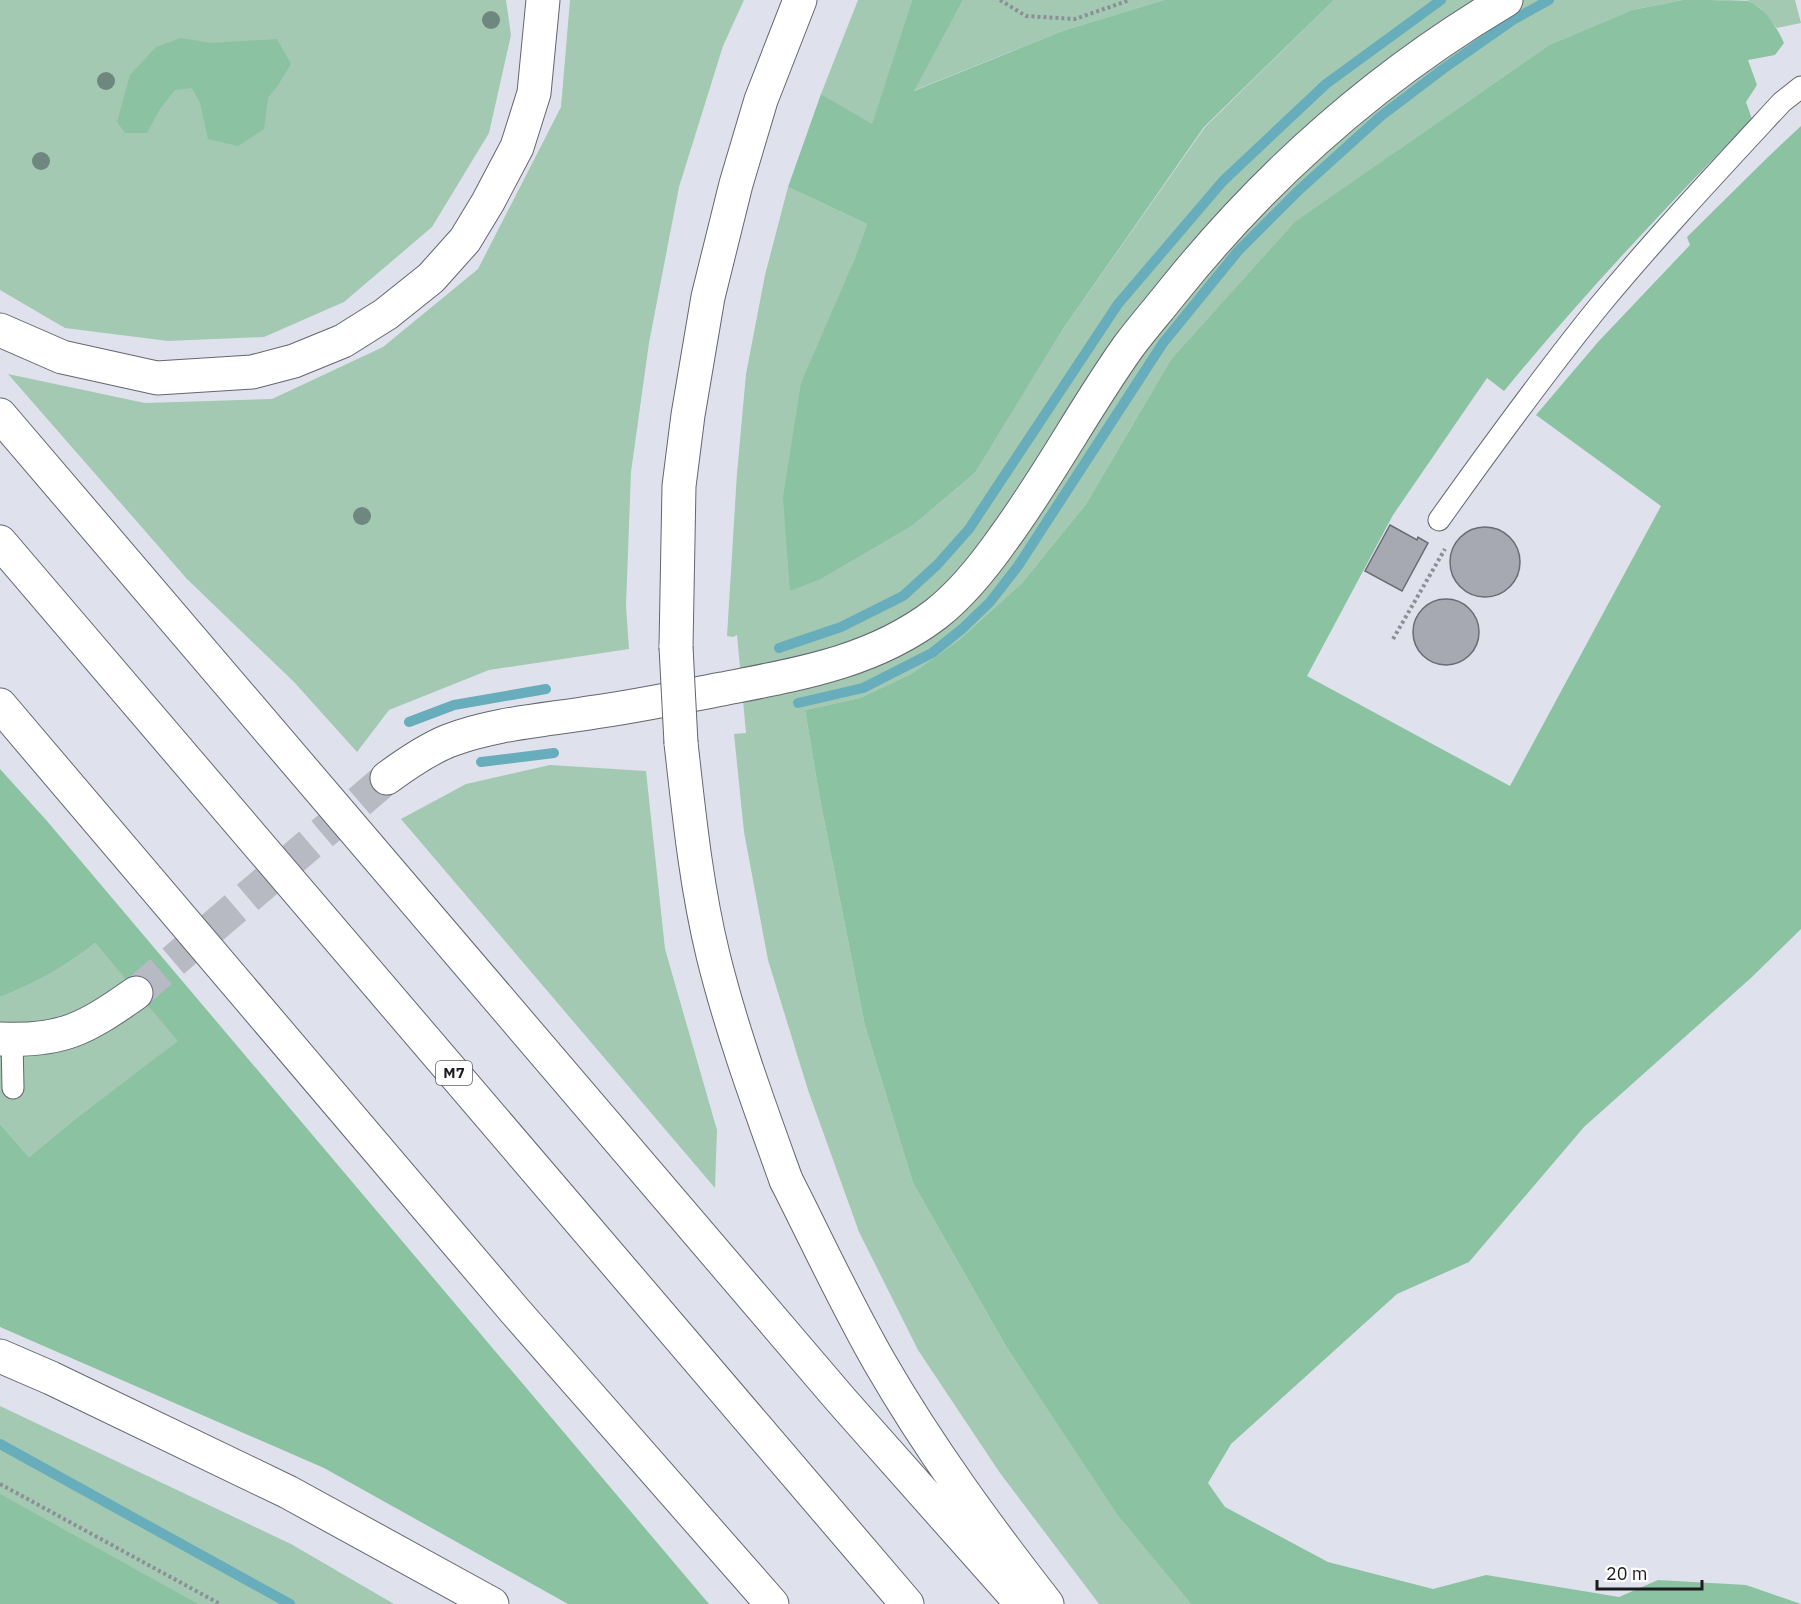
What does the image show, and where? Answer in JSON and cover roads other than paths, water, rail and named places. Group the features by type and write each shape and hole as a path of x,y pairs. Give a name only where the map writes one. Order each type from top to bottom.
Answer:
{"highway":[{"path":"0,330 62,357 157,378 252,372 294,361 343,341 386,314 431,278 465,240 483,212 517,147 534,93 543,0"},
{"path":"800,0 760,100 736,184 708,297 688,415 679,486 676,647 681,743 692,848 712,953 739,1050 786,1180 880,1362 939,1457 1002,1546 1047,1604"},
{"path":"387,778 418,756 449,741 475,733 621,708 812,671 864,655 904,636 939,612 978,574 1024,511 1129,346 1198,259 1266,186 1317,137 1400,70 1464,25 1506,0"},
{"path":"0,415 841,1400 1022,1604"},
{"name":"M7","path":"0,542 907,1604"},
{"path":"0,705 515,1311 772,1604"},
{"path":"6,1039 48,1038 77,1030 94,1022 136,993"},
{"path":"0,1356 51,1378 288,1492 492,1604"}],"lane":[{"path":"1439,520 1522,404 1608,296 1673,219 1782,102 1801,87"},
{"path":"6,1039 13,1088"}],"waterway":[{"path":"779,648 841,627 903,596 937,565 969,529 1118,304 1223,181 1326,84 1441,0"},
{"path":"798,703 863,688 932,653 962,629 990,602 1018,566 1163,343 1238,251 1299,190 1381,116 1513,20 1549,0"},
{"path":"409,722 454,705 546,689"},
{"path":"481,762 554,753"},
{"path":"0,1444 290,1604"}],"tunnel":[{"path":"136,993 387,778"}]}
